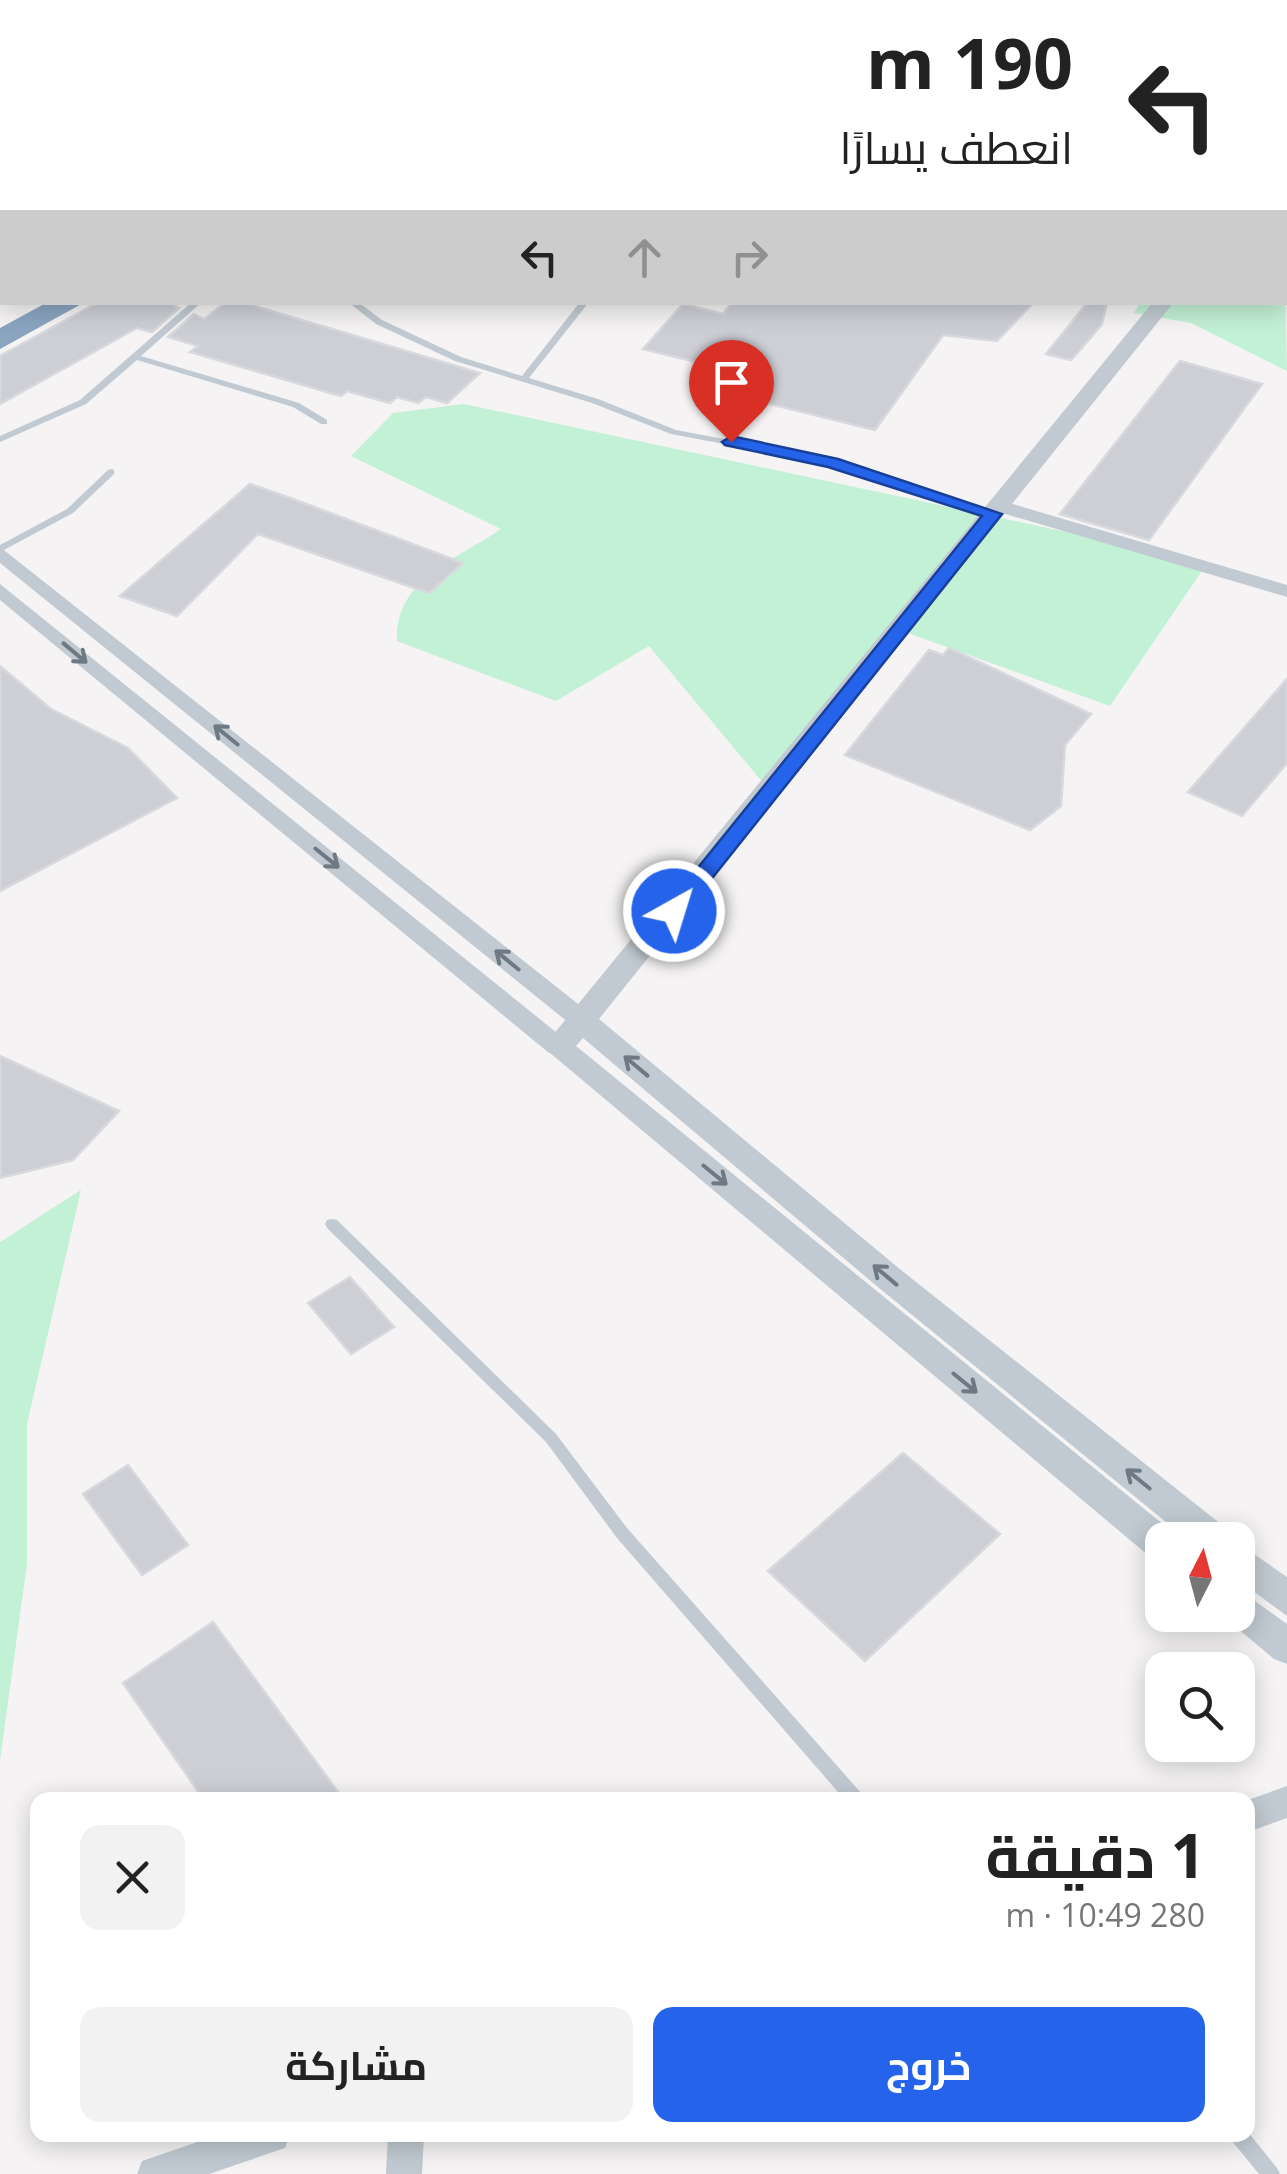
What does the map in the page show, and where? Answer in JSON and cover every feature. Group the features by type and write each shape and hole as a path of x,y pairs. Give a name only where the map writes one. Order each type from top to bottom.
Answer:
{"highway":[{"path":"0,340 65,305"}],"street":[{"path":"558,1047 1162,305"},
{"path":"996,510 1287,592"},
{"path":"4,560 582,1022 890,1279 1192,1522"},
{"path":"6,595 41,586"},
{"path":"6,595 1145,1530"},
{"path":"238,786 269,770"},
{"path":"1255,1573 1287,1599"},
{"path":"1255,1620 1287,1647"},
{"path":"1255,1813 1287,1802"},
{"path":"156,2174 251,2142"},
{"path":"404,2174 406,2142"}],"lane":[{"path":"0,439 83,402 140,358 195,305"},
{"path":"356,305 380,322 458,359 674,432 832,462 996,510"},
{"path":"524,379 583,305"},
{"path":"140,358 296,404 324,422"},
{"path":"4,560 70,511 110,472"},
{"path":"332,1224 551,1438 622,1532 849,1792"},
{"path":"1244,2142 1272,2174"}],"green space":[{"path":"1139,305 1286,305 1287,371 1191,323 1134,313"},
{"path":"464,404 1208,562 1110,706 908,633 774,796 649,646 556,701 397,641 399,619 418,586 449,561 501,529 351,456 393,413"},
{"path":"81,1190 27,1424 27,1564 0,1760 0,1242"}],"building":[{"path":"94,305 179,308 152,332 137,328 0,404 0,356"},
{"path":"222,305 251,305 480,373 447,403 426,397 418,403 397,397 390,403 347,391 341,396 190,352 198,346 168,337 194,314 204,319"},
{"path":"682,305 723,314 730,305 1031,305 997,341 943,335 875,430 705,388 721,368 643,349"},
{"path":"1086,305 1106,305 1102,324 1071,360 1046,354"},
{"path":"1180,361 1262,384 1149,540 1060,514"},
{"path":"250,484 463,563 429,593 258,534 177,616 120,596"},
{"path":"949,648 1091,714 1065,745 1061,806 1030,830 845,755 929,650 943,655"},
{"path":"0,666 51,709 128,748 177,798 0,891"},
{"path":"1287,679 1287,763 1242,816 1188,792"},
{"path":"0,1056 119,1111 73,1160 0,1178"},
{"path":"350,1277 394,1327 351,1354 308,1303"},
{"path":"903,1453 1000,1534 865,1661 768,1571"},
{"path":"128,1465 188,1545 142,1575 83,1494"},
{"path":"213,1622 338,1792 198,1792 123,1683"}],"route":[{"path":"674,911 993,514 832,462 731,442"}]}
